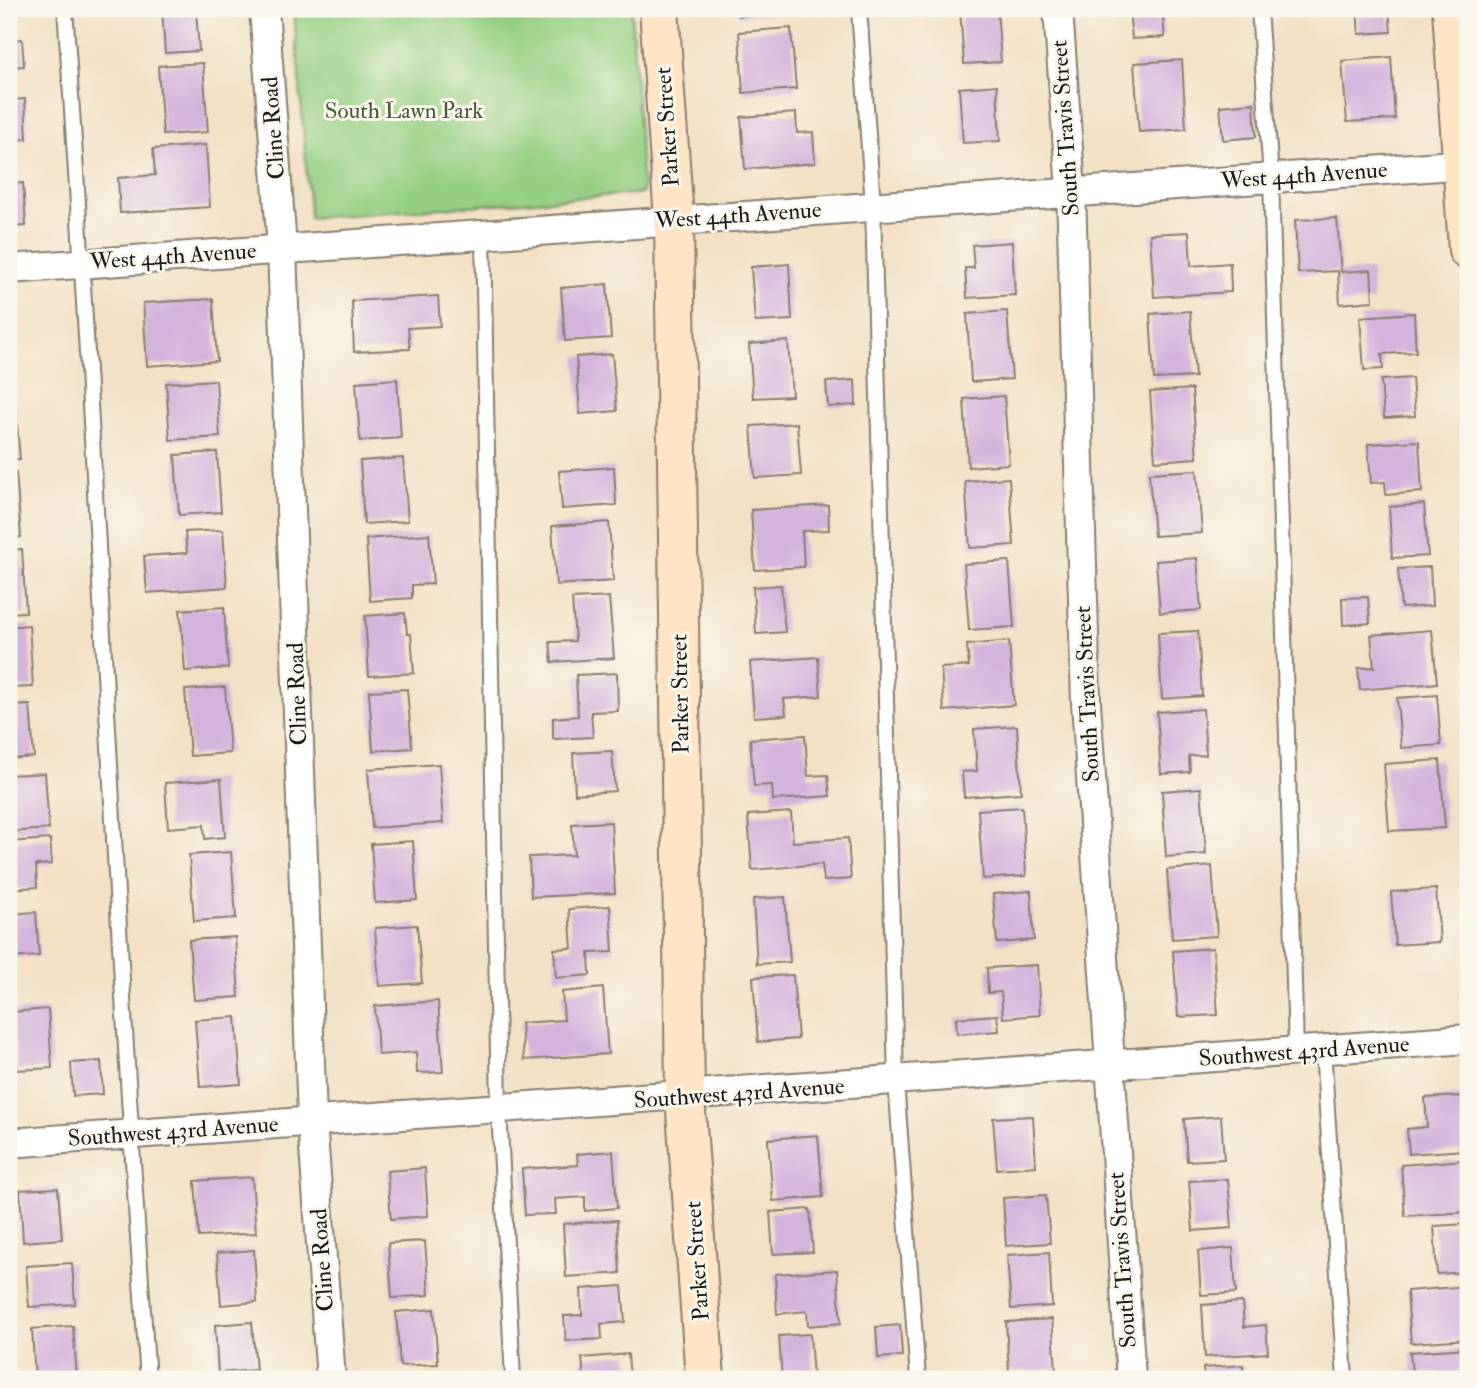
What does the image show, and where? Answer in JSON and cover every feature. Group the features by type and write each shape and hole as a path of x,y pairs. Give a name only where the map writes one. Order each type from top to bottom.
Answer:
{"main road":[{"name":"Parker Street","path":"659,9 674,219 685,1097 705,1379"},
{"path":"1452,9 1465,164 1468,250"}],"street":[{"name":"Cline Road","path":"264,9 282,248 312,1121 331,1379"},
{"name":"South Travis Street","path":"1058,9 1071,191 1086,702 1108,1066 1131,1379"},
{"name":"West 44th Avenue","path":"9,269 1465,164"},
{"name":"Southwest 43rd Avenue","path":"9,1143 685,1097 1468,1039"}],"lane":[{"path":"65,9 84,262 130,1134 148,1379"},
{"path":"859,9 873,205 896,1081 918,1379"},
{"path":"1259,9 1271,177 1310,1051 1345,1379"},
{"path":"483,233 499,1109 513,1379"}],"green space":[{"name":"South Lawn Park","path":"294,9 631,9 643,193 310,218"}],"building":[{"path":"162,9 196,9 199,51 165,53"},
{"path":"738,9 773,9 773,14 739,16"},
{"path":"960,9 997,9 1001,62 964,64"},
{"path":"1129,9 1177,9 1178,16 1163,17 1165,37 1132,39"},
{"path":"1357,9 1389,9 1391,32 1359,34"},
{"path":"791,28 796,89 743,93 739,32"},
{"path":"22,39 24,66 9,67 9,40"},
{"path":"1391,57 1395,119 1347,122 1342,61"},
{"path":"1182,60 1186,129 1139,132 1134,63"},
{"path":"203,63 208,132 163,135 158,66"},
{"path":"997,85 1000,141 963,143 959,88"},
{"path":"25,99 27,139 9,140 9,100"},
{"path":"1254,103 1256,137 1223,140 1220,106"},
{"path":"796,113 797,133 813,132 815,163 745,169 741,117"},
{"path":"206,145 210,207 120,213 118,178 155,175 153,149"},
{"path":"23,183 26,226 9,227 9,184"},
{"path":"1337,218 1341,272 1371,270 1373,301 1340,304 1338,271 1298,273 1295,220"},
{"path":"1189,232 1191,266 1230,263 1231,292 1154,297 1150,234"},
{"path":"1012,242 1015,295 967,298 965,268 974,268 972,245"},
{"path":"789,264 792,320 755,322 751,267"},
{"path":"607,284 611,338 565,341 561,288"},
{"path":"438,296 440,326 408,328 410,349 354,352 352,301"},
{"path":"213,299 217,361 147,366 143,303"},
{"path":"1007,311 1012,379 971,382 967,314"},
{"path":"1190,311 1195,377 1154,379 1150,314"},
{"path":"1414,313 1416,352 1382,354 1383,369 1364,370 1360,317"},
{"path":"788,341 792,396 753,398 749,344"},
{"path":"612,354 617,411 580,414 576,357"},
{"path":"1412,378 1415,416 1384,418 1381,380"},
{"path":"397,379 401,438 360,441 356,382"},
{"path":"216,380 220,437 170,440 166,383"},
{"path":"855,380 856,405 828,407 826,382"},
{"path":"1192,389 1197,458 1155,461 1150,392"},
{"path":"1004,396 1009,464 968,467 964,399"},
{"path":"9,400 15,400 20,459 9,460"},
{"path":"797,423 801,475 755,478 751,426"},
{"path":"1419,441 1422,492 1386,495 1385,482 1371,483 1368,444"},
{"path":"217,452 221,512 179,515 175,455"},
{"path":"403,458 408,521 364,524 360,461"},
{"path":"614,467 616,505 562,509 559,471"},
{"path":"1197,470 1202,533 1154,536 1149,473"},
{"path":"16,472 21,537 9,538 9,473"},
{"path":"1009,478 1014,545 970,548 965,481"},
{"path":"1424,504 1428,556 1392,558 1389,507"},
{"path":"828,505 829,530 802,531 804,567 755,570 751,510"},
{"path":"609,522 613,581 556,585 552,526"},
{"path":"223,530 227,587 147,593 144,556 187,553 185,532"},
{"path":"429,534 433,584 412,585 412,598 370,601 366,539"},
{"path":"22,549 26,612 9,613 9,550"},
{"path":"1197,558 1201,610 1160,613 1156,561"},
{"path":"1009,561 1014,627 969,630 964,564"},
{"path":"1430,567 1432,606 1401,608 1398,569"},
{"path":"781,585 785,632 756,634 753,587"},
{"path":"609,597 614,658 552,662 550,642 575,641 572,599"},
{"path":"1368,597 1370,623 1343,625 1342,598"},
{"path":"224,607 228,668 185,671 180,610"},
{"path":"405,613 407,634 411,634 414,673 369,676 365,616"},
{"path":"29,625 33,687 9,688 9,627"},
{"path":"1432,630 1437,683 1360,690 1358,668 1374,667 1371,635"},
{"path":"1198,631 1202,696 1162,699 1158,633"},
{"path":"1009,641 1014,705 944,711 941,668 969,666 967,645"},
{"path":"818,657 821,696 784,699 786,715 754,717 750,662"},
{"path":"617,673 618,711 591,712 593,737 553,739 553,718 578,716 576,675"},
{"path":"225,687 230,753 190,756 185,690"},
{"path":"407,689 412,748 373,751 369,691"},
{"path":"1437,695 1441,745 1401,748 1397,698"},
{"path":"30,705 34,757 9,759 9,706"},
{"path":"1203,709 1206,755 1189,756 1190,772 1161,774 1157,712"},
{"path":"1017,726 1021,793 964,797 962,772 977,771 974,729"},
{"path":"805,735 808,776 828,775 830,796 773,800 772,785 754,786 750,739"},
{"path":"612,751 615,791 575,794 573,753"},
{"path":"1440,760 1445,828 1389,831 1384,764"},
{"path":"439,764 443,823 372,828 368,769"},
{"path":"45,773 49,829 9,832 9,775"},
{"path":"221,779 225,837 205,839 204,825 168,828 165,783"},
{"path":"1201,788 1206,854 1166,857 1162,791"},
{"path":"1022,807 1026,876 983,879 978,810"},
{"path":"791,812 793,842 848,838 851,879 824,881 822,864 752,870 748,815"},
{"path":"611,822 615,893 531,897 529,857 574,855 572,824"},
{"path":"50,839 52,864 36,865 37,887 9,889 9,842"},
{"path":"413,841 417,900 375,903 371,844"},
{"path":"231,852 236,918 194,921 189,855"},
{"path":"1212,866 1217,936 1172,939 1167,870"},
{"path":"1436,889 1440,942 1395,945 1391,892"},
{"path":"1031,891 1034,940 997,943 993,894"},
{"path":"785,897 790,962 757,964 753,899"},
{"path":"610,906 613,952 589,953 590,975 556,978 554,949 572,948 569,909"},
{"path":"36,912 39,956 9,958 9,914"},
{"path":"417,925 422,983 379,986 375,928"},
{"path":"235,937 239,997 194,1000 189,940"},
{"path":"1213,948 1218,1015 1178,1017 1173,951"},
{"path":"1037,965 1040,1015 1003,1018 1001,992 988,993 987,968"},
{"path":"793,975 798,1039 758,1042 753,977"},
{"path":"603,988 608,1054 524,1060 521,1023 564,1020 562,992"},
{"path":"438,1001 443,1072 417,1073 416,1052 378,1055 375,1006"},
{"path":"48,1009 52,1068 17,1070 12,1012"},
{"path":"997,1015 999,1031 957,1034 956,1018"},
{"path":"236,1017 241,1084 200,1087 195,1020"},
{"path":"101,1061 103,1094 73,1096 71,1063"},
{"path":"1462,1096 1465,1150 1409,1154 1407,1129 1427,1127 1425,1098"},
{"path":"1033,1116 1036,1166 997,1169 993,1118"},
{"path":"1221,1116 1224,1159 1187,1161 1184,1119"},
{"path":"818,1135 823,1197 773,1201 768,1139"},
{"path":"613,1151 617,1208 585,1211 585,1197 555,1199 556,1214 525,1215 522,1169 578,1165 577,1154"},
{"path":"1465,1160 1468,1212 1405,1216 1401,1165"},
{"path":"425,1168 428,1216 391,1219 387,1171"},
{"path":"252,1177 256,1233 199,1237 195,1181"},
{"path":"1228,1179 1232,1228 1193,1231 1189,1181"},
{"path":"58,1188 62,1239 23,1242 20,1190"},
{"path":"1046,1195 1050,1243 1006,1246 1003,1198"},
{"path":"810,1209 813,1252 773,1254 770,1212"},
{"path":"617,1220 620,1273 566,1277 563,1224"},
{"path":"1468,1224 1468,1272 1437,1274 1434,1226"},
{"path":"425,1241 429,1295 392,1298 388,1243"},
{"path":"1233,1248 1236,1293 1201,1295 1198,1251"},
{"path":"254,1250 257,1302 221,1305 217,1253"},
{"path":"1049,1252 1052,1306 1011,1309 1007,1255"},
{"path":"72,1263 75,1304 29,1307 26,1266"},
{"path":"837,1270 841,1323 808,1326 807,1311 777,1314 775,1274"},
{"path":"622,1286 625,1322 601,1324 602,1339 566,1341 564,1316 582,1315 581,1289"},
{"path":"1468,1286 1468,1339 1411,1343 1407,1291"},
{"path":"1242,1302 1244,1327 1266,1325 1268,1353 1205,1357 1202,1305"},
{"path":"434,1309 438,1364 400,1366 396,1312"},
{"path":"1052,1319 1056,1369 1009,1372 1006,1322"},
{"path":"252,1322 256,1370 218,1373 215,1325"},
{"path":"900,1325 902,1356 878,1358 876,1327"},
{"path":"73,1326 77,1377 35,1379 32,1329"},
{"path":"810,1334 813,1379 782,1379 779,1336"},
{"path":"1468,1348 1468,1379 1440,1379 1439,1372 1412,1374 1410,1352"},
{"path":"628,1354 630,1379 584,1379 582,1358"},
{"path":"1243,1365 1244,1379 1204,1379 1203,1368"}]}
